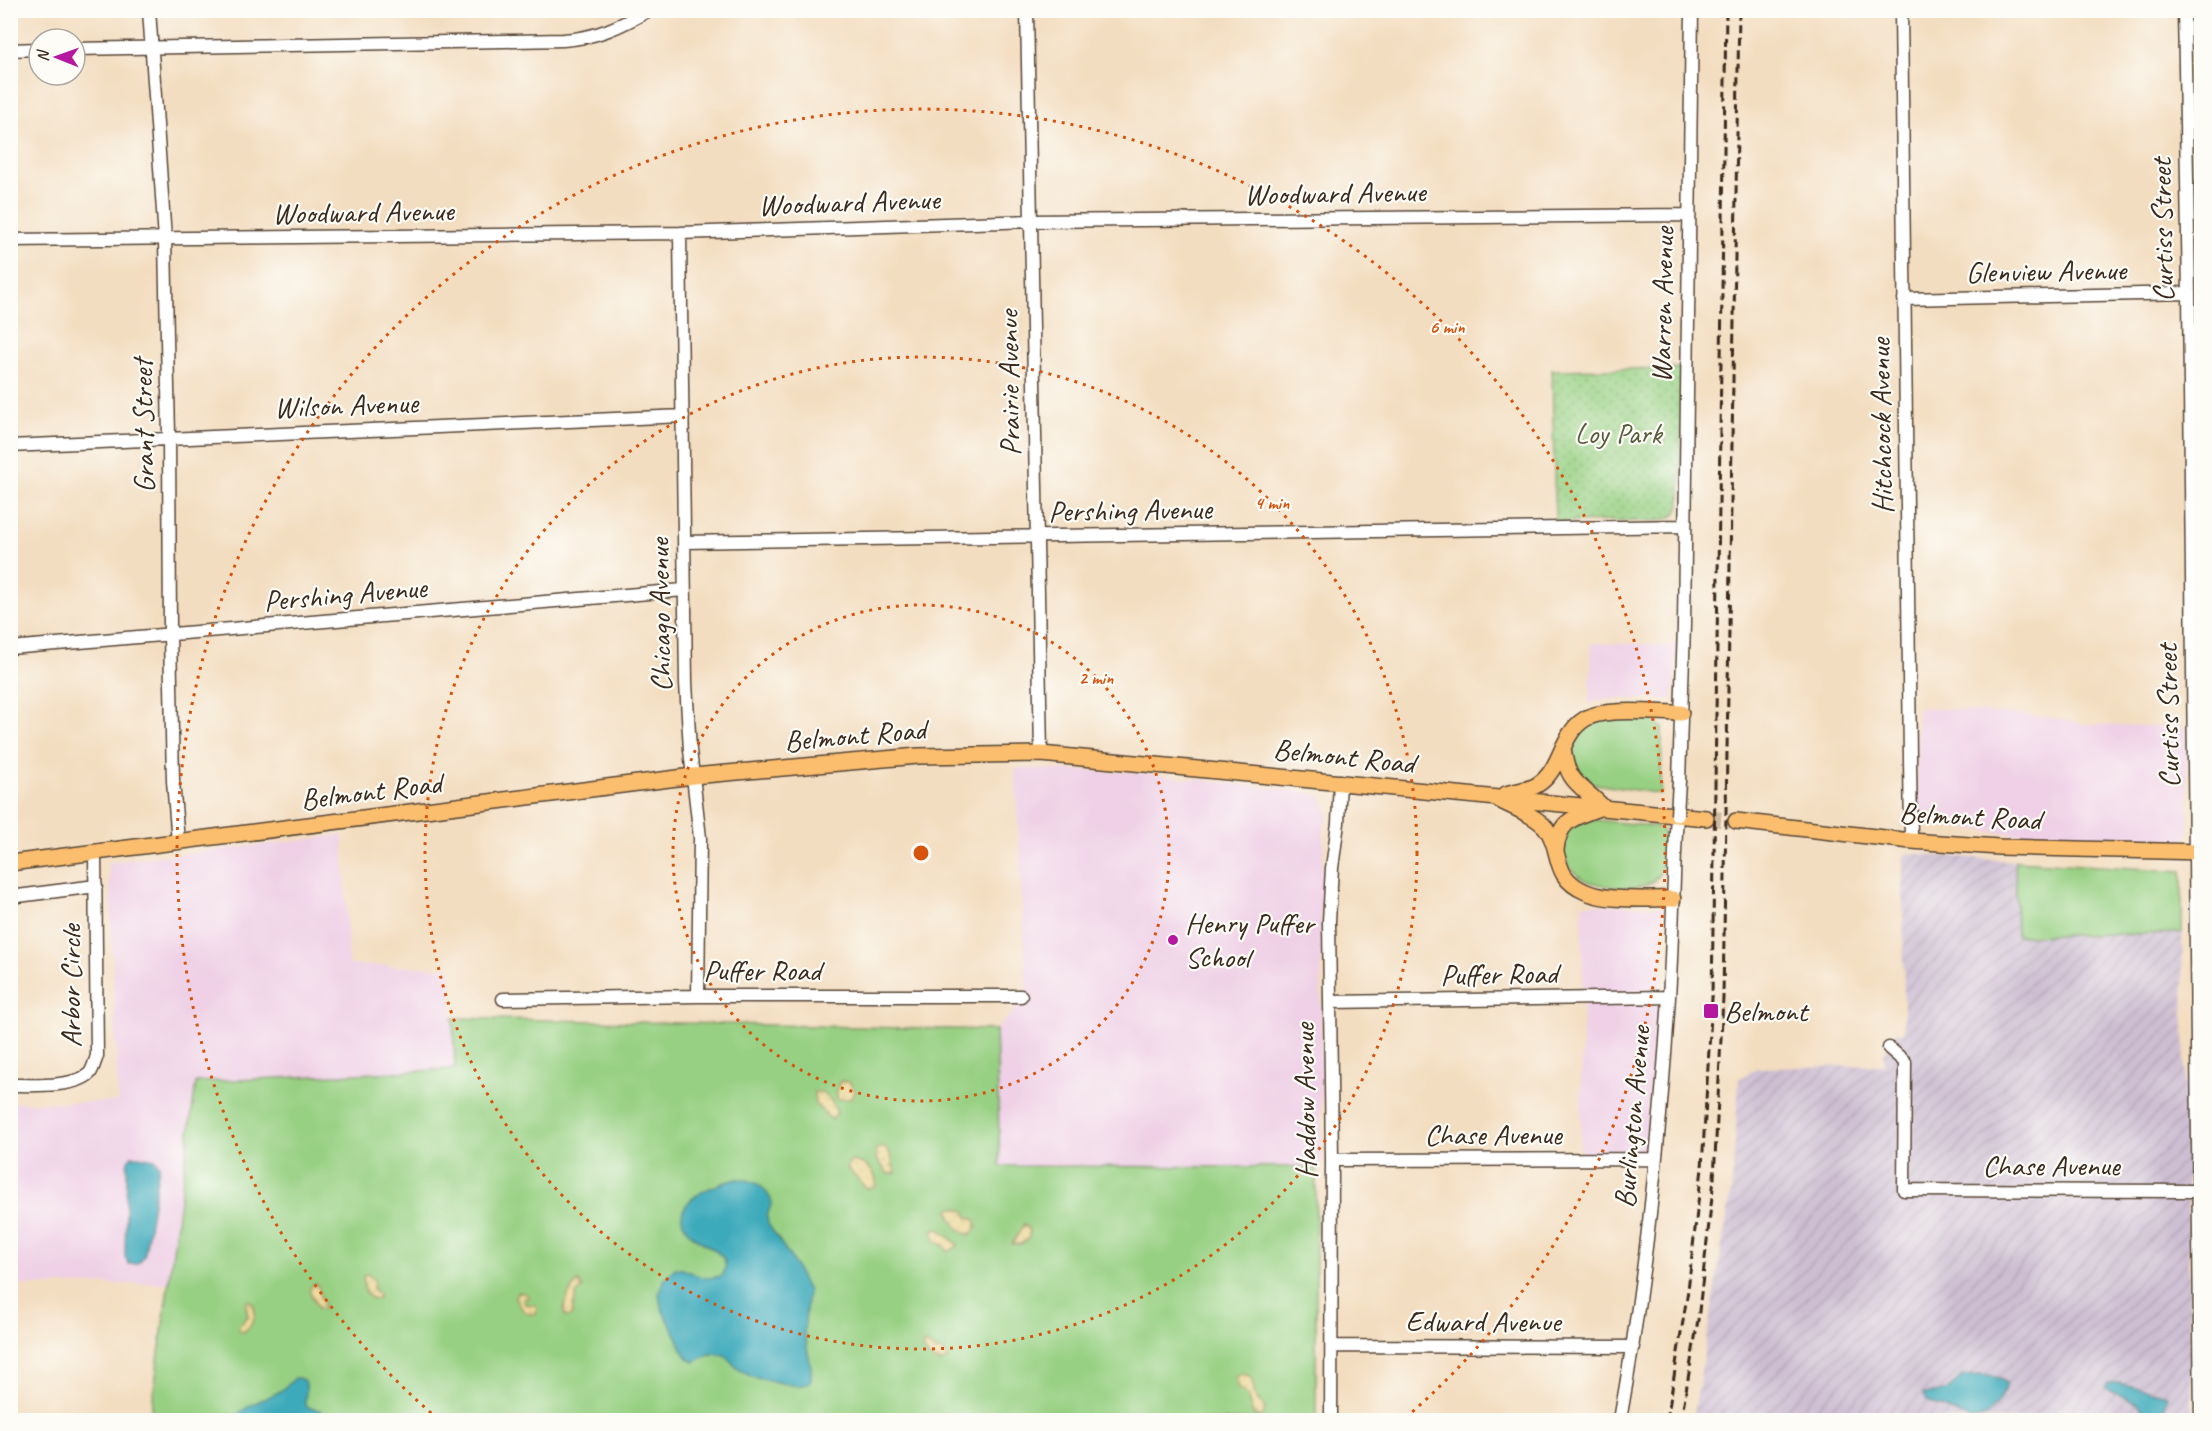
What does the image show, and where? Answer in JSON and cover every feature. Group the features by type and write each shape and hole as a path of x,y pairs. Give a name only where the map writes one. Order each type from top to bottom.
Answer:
{"main road":[{"path":"1494,797 1535,787 1541,783 1552,771 1574,728 1601,712 1681,713"},
{"path":"1563,747 1571,779 1603,807"},
{"name":"Belmont Road","path":"10,863 693,776 918,756 1041,754 1706,818"},
{"path":"1494,797 1539,821 1551,837 1558,865 1567,879 1586,892 1604,897 1673,899"},
{"path":"1556,856 1558,834 1564,825 1578,815 1603,807"},
{"name":"Belmont Road","path":"1736,821 1911,841 2022,848 2198,851"}],"street":[{"name":"Grant Street","path":"149,10 165,239 170,437 173,781 178,842"},
{"path":"87,49 563,40 595,36 649,10"},
{"name":"Prairie Avenue","path":"1027,10 1041,754"},
{"name":"Warren Avenue","path":"1677,815 1685,526 1692,10"},
{"name":"Hitchcock Avenue","path":"1901,10 1911,841"},
{"name":"Curtiss Street","path":"2184,10 2198,851 2197,1191 2201,1420"},
{"path":"10,50 27,49"},
{"name":"Woodward Avenue","path":"10,240 680,233 1031,221 1688,215"},
{"name":"Chicago Avenue","path":"680,233 684,590 688,716 700,838 698,996"},
{"name":"Glenview Avenue","path":"1905,299 2189,293"},
{"name":"Wilson Avenue","path":"10,446 170,437 683,416"},
{"name":"Pershing Avenue","path":"684,542 1685,526"},
{"name":"Pershing Avenue","path":"10,648 684,590"},
{"name":"Haddow Avenue","path":"1331,1420 1332,1160 1329,911 1340,781"},
{"name":"Burlington Avenue","path":"1620,1420 1633,1347 1655,1159 1669,997 1677,815"},
{"name":"Arbor Circle","path":"10,1084 62,1083 82,1078 91,1072 97,1056 95,852"},
{"path":"10,897 96,886"},
{"name":"Puffer Road","path":"503,999 698,996 1021,996"},
{"name":"Puffer Road","path":"1330,1002 1669,997"},
{"name":"Chase Avenue","path":"1889,1048 1905,1062 1904,1190 2197,1191"},
{"name":"Chase Avenue","path":"1332,1160 1655,1159"},
{"name":"Edward Avenue","path":"1332,1346 1633,1347"}],"shaded area":[{"path":"1592,643 1677,645 1673,699 1603,699 1589,704"},
{"path":"1918,707 2047,717 2083,724 2186,727 2189,832 2183,840 2171,841 2030,836 1928,824 1918,811"},
{"name":"Henry Puffer School","path":"1015,768 1144,773 1313,793 1321,797 1327,808 1328,816 1324,826 1321,907 1322,1167 1000,1166 996,1030 1026,998"},
{"path":"343,834 349,965 450,968 455,1069 196,1082 169,1283 11,1286 10,1103 118,1102 109,862"},
{"path":"1907,853 2015,861 2017,936 2182,933 2192,1408 2187,1420 1693,1420 1732,1186 1739,1079 1757,1068 1884,1065 1884,1054 1894,1033 1904,1033 1903,859"},
{"path":"1582,904 1663,907 1660,1013 1649,1154 1580,1155 1583,1006"}],"green space":[{"path":"2193,137 2201,137 2201,194 2193,194"},
{"name":"Loy Park","path":"1683,368 1680,506 1676,513 1657,521 1555,522 1552,370"},
{"path":"1605,718 1643,718 1662,727 1661,794 1582,782 1571,763 1573,743 1586,726"},
{"path":"1588,819 1660,827 1664,843 1660,874 1652,882 1642,886 1618,887 1593,883 1576,874 1568,865 1564,855 1564,832"},
{"path":"2015,861 2182,871 2182,933 2017,936"},
{"path":"453,1018 996,1030 1000,1166 1316,1167 1316,1420 150,1420 196,1082 455,1069"}],"sand":[{"path":"840,1081 849,1082 855,1090 850,1099 837,1099"},
{"path":"814,1092 823,1092 832,1102 837,1113 832,1120 815,1104"},
{"path":"885,1147 890,1154 896,1173 888,1174 876,1158 876,1149"},
{"path":"851,1161 870,1168 875,1176 876,1187 867,1189 847,1168"},
{"path":"956,1208 965,1211 968,1217 975,1219 977,1227 970,1235 962,1231 951,1218 949,1209"},
{"path":"1024,1224 1029,1230 1029,1238 1021,1244 1012,1244"},
{"path":"938,1228 958,1245 949,1252 943,1245 935,1242 933,1230"},
{"path":"366,1274 374,1280 373,1289 379,1295 377,1299 369,1297 366,1292 363,1277"},
{"path":"579,1282 583,1288 577,1293 571,1316 565,1317 564,1308 567,1298 572,1288"},
{"path":"314,1284 318,1285 324,1304 323,1309 318,1308 310,1292"},
{"path":"517,1292 530,1297 527,1299 524,1297 523,1301 537,1307 535,1314 522,1309 515,1297"},
{"path":"247,1301 253,1305 255,1314 250,1326 243,1332 239,1331 239,1325 248,1316"},
{"path":"926,1343 935,1351 944,1352 948,1359 940,1363 933,1360 923,1351 923,1344"},
{"path":"1243,1373 1252,1380 1256,1397 1265,1408 1263,1416 1258,1417 1253,1414 1247,1395 1238,1388 1236,1377"}],"water":[{"path":"132,1156 155,1159 159,1166 145,1253 139,1262 129,1264 125,1257 127,1166"},
{"path":"738,1179 759,1185 769,1196 772,1202 767,1216 768,1224 791,1258 808,1291 804,1332 811,1367 811,1380 806,1384 797,1386 752,1377 738,1369 725,1355 710,1354 694,1362 690,1360 662,1309 659,1294 661,1286 675,1268 707,1278 723,1275 725,1264 723,1258 689,1232 683,1222 683,1212 687,1204 706,1190"},
{"path":"1982,1375 2000,1378 2007,1384 1999,1401 1986,1416 1972,1420 1927,1401 1923,1394 1947,1391 1962,1376"},
{"path":"295,1378 301,1379 306,1384 305,1405 320,1410 327,1420 233,1420 248,1407 277,1393"},
{"path":"2108,1383 2120,1383 2167,1395 2165,1406 2161,1412 2151,1418 2138,1403 2105,1387"}],"tunnel":[{"path":"1706,818 1736,821"}],"railway":[{"path":"1667,1420 1688,1290 1702,1168 1712,998 1726,10"},
{"path":"1681,1420 1698,1320 1714,1179 1723,998 1739,10"}],"place":[{"name":"Henry Puffer School","path":"1173,940"},
{"name":"Belmont","path":"1711,1011"}]}
